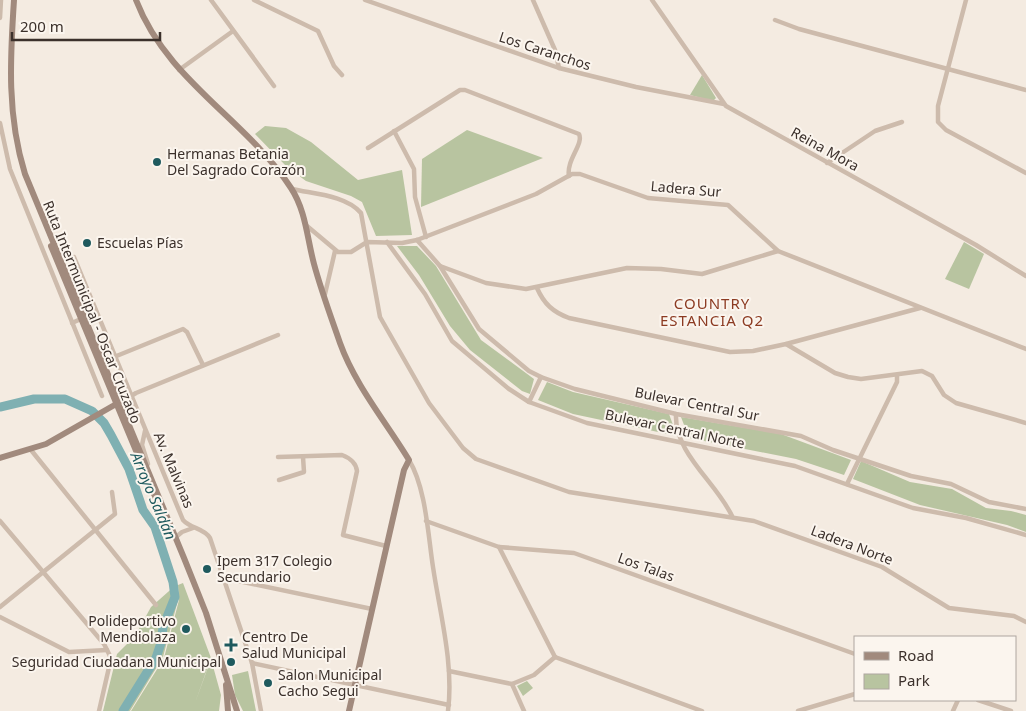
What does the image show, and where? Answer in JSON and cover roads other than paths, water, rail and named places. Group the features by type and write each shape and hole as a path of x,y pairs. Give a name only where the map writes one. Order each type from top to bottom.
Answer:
{"main road":[{"name":"Ruta Intermunicipal - Oscar Cruzado","path":"12,0 7,92 15,147 29,193 119,403 207,620"},
{"path":"136,0 149,29 180,70 272,163 292,189 307,226 314,261 350,366 409,460 404,470 349,711"},
{"name":"Ruta Intermunicipal - Oscar Cruzado","path":"83,317 98,360 147,464 176,537 207,620 237,711"},
{"path":"0,458 31,450 119,403"},
{"name":"Ruta Intermunicipal - Oscar Cruzado","path":"225,674 228,711"}],"street":[{"path":"0,18 1,0"},
{"path":"212,0 274,86"},
{"path":"254,0 318,31 334,66 342,75"},
{"name":"Los Caranchos","path":"365,0 559,68 636,88 724,104"},
{"path":"533,0 555,50 559,68"},
{"name":"Reina Mora","path":"652,0 724,104 976,245 1026,276"},
{"path":"966,0 946,69 938,106 940,125 1026,173"},
{"path":"775,20 799,29 1026,90"},
{"path":"180,70 233,31"},
{"path":"307,226 335,251 351,252 367,242 402,243 417,240 536,194 569,176 568,165 573,152 580,142 579,134 465,90 460,90 368,148"},
{"path":"827,163 875,130 902,122"},
{"path":"0,123 10,169 102,396"},
{"path":"394,132 414,169 415,197 426,237"},
{"name":"Ladera Sur","path":"569,176 576,174 586,175 632,193 654,199 728,205 778,251 1026,350"},
{"name":"Ladera Norte","path":"292,189 342,200 354,206 363,218 380,317 429,403 468,454 484,462 538,479 565,491 754,521 882,567 949,608 1014,616 1026,622"},
{"name":"Bulevar Central Sur","path":"417,240 440,266 479,329 529,371 541,377 575,389 676,414 794,434 833,450 918,478 951,484 989,502 1026,509"},
{"name":"Bulevar Central Norte","path":"388,242 421,287 452,341 509,389 529,402 587,423 795,466 913,508 966,518 1026,535"},
{"path":"325,294 335,251"},
{"path":"440,266 486,283 512,288 537,288 627,268 661,269 702,274 778,251"},
{"name":"Av. Malvinas","path":"74,257 183,520 193,528 208,534 252,663 261,711"},
{"path":"537,288 546,303 553,310 577,320 730,352 753,351 786,344 921,308"},
{"path":"72,323 96,312"},
{"path":"114,357 183,329 187,332 203,365"},
{"path":"119,403 131,395 278,335"},
{"path":"786,344 842,376 861,379 922,371 932,376 944,395 956,404 1026,423"},
{"path":"89,364 98,360"},
{"path":"847,484 897,382 897,375"},
{"path":"529,402 541,377"},
{"path":"676,414 681,442 732,516"},
{"path":"145,430 142,445 158,491"},
{"path":"31,450 96,528 156,605"},
{"path":"278,457 342,455 352,461 357,471 343,534 386,546"},
{"path":"278,480 304,472 303,456"},
{"path":"409,460 415,472 426,521 449,671 448,711"},
{"path":"0,608 115,514 112,492"},
{"path":"0,521 107,650 110,663 100,711"},
{"name":"Los Talas","path":"426,521 499,547 574,553 854,654"},
{"path":"176,537 178,534 193,528"},
{"path":"499,547 555,657 687,709 702,711"},
{"path":"224,578 372,609"},
{"path":"0,617 69,652 107,650"},
{"path":"449,671 512,684 534,675 555,657"},
{"path":"252,663 449,705"},
{"path":"512,684 524,711"},
{"path":"798,711 854,694"},
{"path":"981,701 1011,711"}],"waterway":[{"name":"Arroyo Saldán","path":"0,407 34,399 65,399 92,411 104,423 111,435 129,469 143,510 155,527 173,582 175,597 163,627 161,643 156,658 123,711"}],"place":[{"name":"Hermanas Betania Del Sagrado Corazón","path":"157,162"},
{"name":"Escuelas Pías","path":"87,243"},
{"name":"Ipem 317 Colegio Secundario","path":"207,569"},
{"name":"Polideportivo Mendiolaza","path":"186,629"},
{"name":"Centro De Salud Municipal","path":"231,645"},
{"name":"Seguridad Ciudadana Municipal","path":"231,662"},
{"name":"Salon Municipal Cacho Segui","path":"268,683"}],"district":[{"name":"COUNTRY ESTANCIA Q2","path":"712,312"}]}
